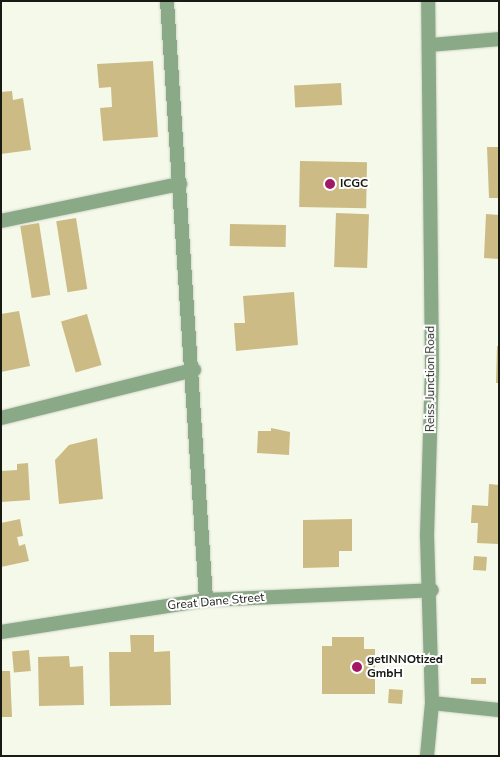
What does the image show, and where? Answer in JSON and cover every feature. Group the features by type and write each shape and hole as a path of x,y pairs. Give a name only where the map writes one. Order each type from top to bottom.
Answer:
{"street":[{"path":"167,1 194,370 206,600"},
{"name":"Reiss Junction Road","path":"427,756 432,703 432,590 427,536 432,369 427,160 430,45 428,1"},
{"path":"430,45 499,39"},
{"path":"1,221 180,184"},
{"path":"1,418 194,370"},
{"name":"Great Dane Street","path":"1,632 206,600 432,590"},
{"path":"432,703 499,710"}],"building":[{"path":"153,61 158,137 103,141 100,108 112,107 111,87 99,88 97,64"},
{"path":"341,83 342,105 295,107 294,85"},
{"path":"12,91 13,100 23,98 31,150 1,154 1,92"},
{"path":"487,147 499,147 499,198 489,198"},
{"path":"300,161 367,162 366,208 299,207"},
{"path":"336,213 369,214 367,268 334,267"},
{"path":"486,214 499,215 499,259 484,258"},
{"path":"76,218 87,289 68,292 56,221"},
{"path":"39,223 50,295 32,298 20,226"},
{"path":"230,224 286,225 286,247 230,246"},
{"path":"294,292 298,345 236,351 234,323 245,323 243,296"},
{"path":"19,311 30,366 1,372 1,314"},
{"path":"87,314 102,365 76,372 61,321"},
{"path":"497,346 499,346 499,383 496,383"},
{"path":"271,428 290,432 289,455 257,453 258,431 271,431"},
{"path":"97,438 103,499 59,504 55,460 69,445"},
{"path":"28,463 30,500 1,502 1,471 17,470 17,464"},
{"path":"489,484 499,485 499,544 477,543 478,523 471,523 472,505 488,506"},
{"path":"20,519 23,536 17,537 19,546 25,544 29,561 1,567 1,523"},
{"path":"352,519 352,551 339,551 339,567 303,568 303,520"},
{"path":"474,556 487,557 486,571 473,570"},
{"path":"130,635 154,635 154,652 170,651 171,705 110,706 109,652 131,652"},
{"path":"332,637 364,637 364,649 375,649 375,694 322,694 322,646 332,646"},
{"path":"29,650 31,671 14,672 12,651"},
{"path":"69,656 70,667 83,666 84,705 39,706 38,657"},
{"path":"1,671 10,671 12,717 1,717"},
{"path":"471,678 486,678 486,684 471,684"},
{"path":"389,689 403,690 402,704 388,703"}],"place":[{"name":"ICGC","path":"330,184"},
{"name":"getINNOtized GmbH","path":"357,667"}]}
